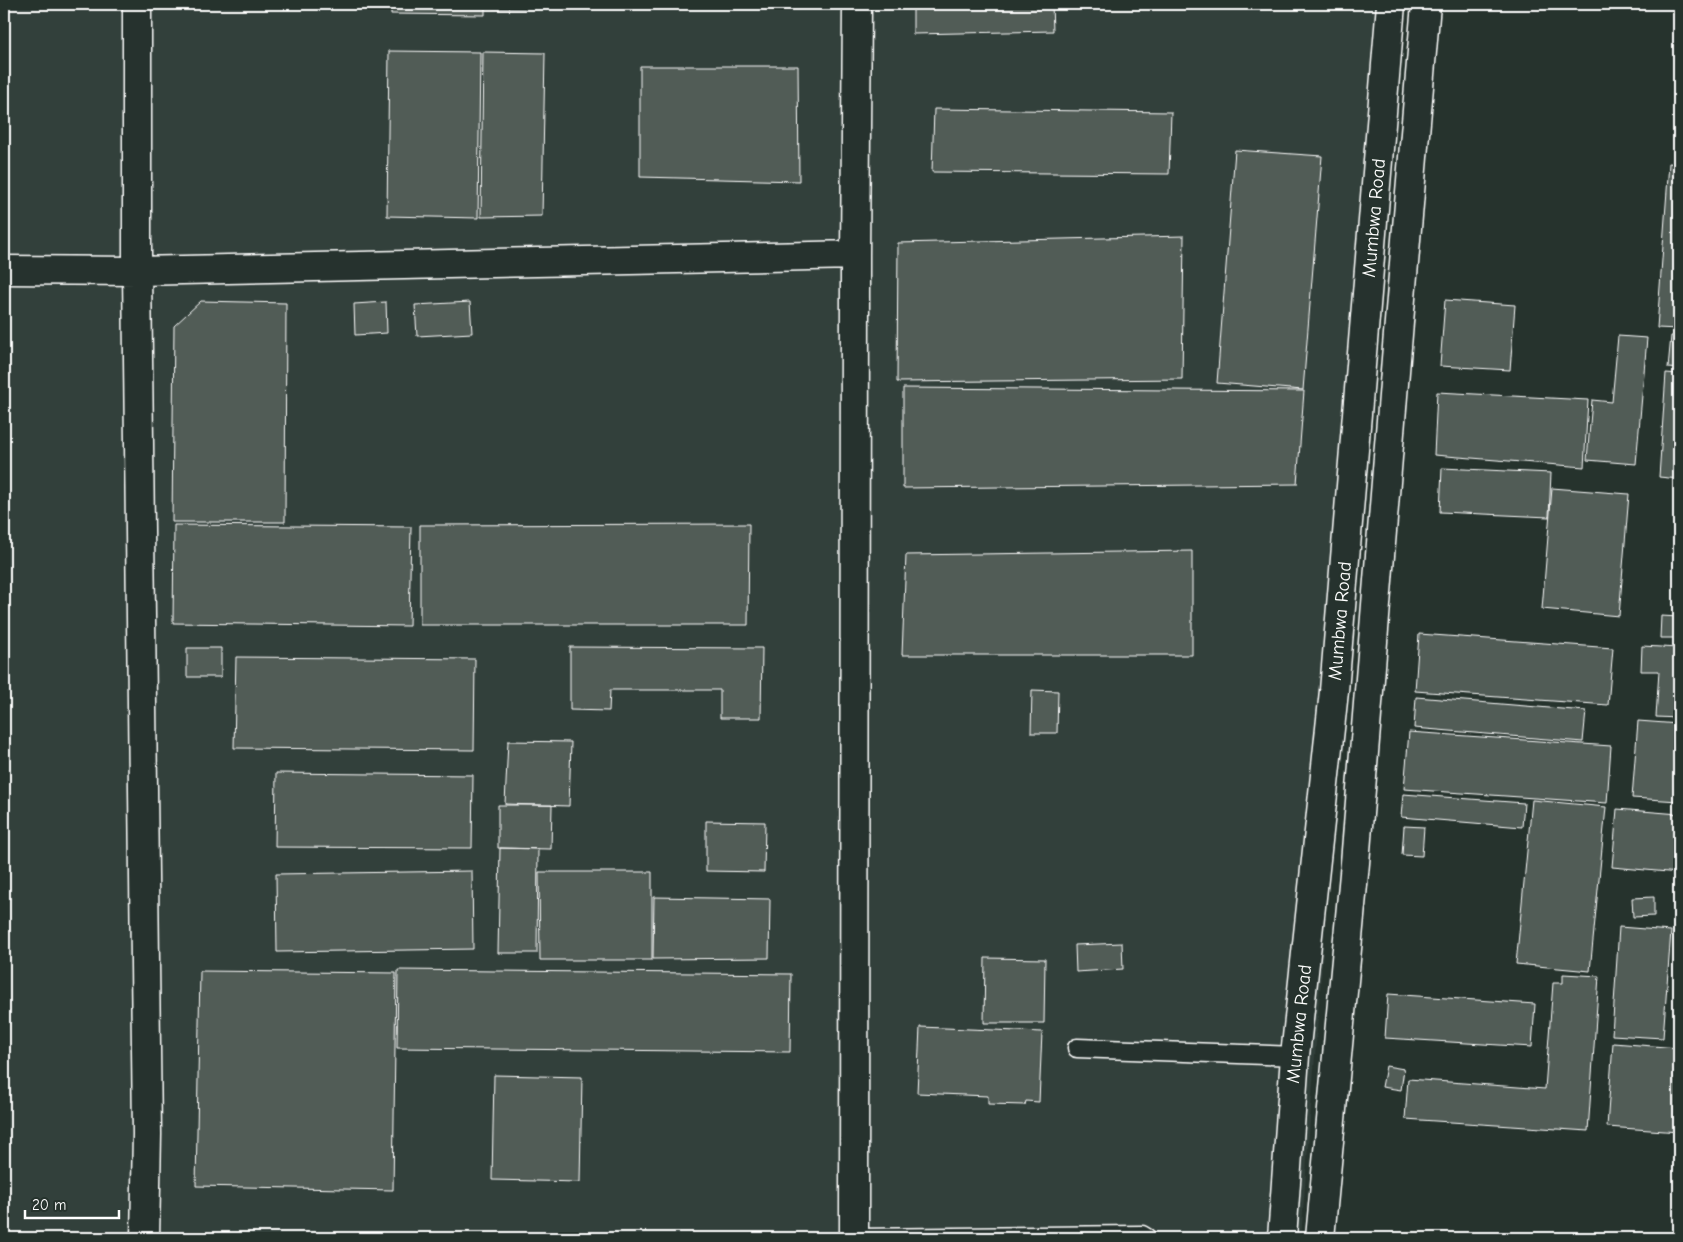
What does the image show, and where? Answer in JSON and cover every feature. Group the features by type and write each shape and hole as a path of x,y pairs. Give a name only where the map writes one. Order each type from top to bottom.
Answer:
{"street":[{"path":"136,4 137,271 147,1134 145,1238"},
{"path":"854,1238 855,255 858,4"},
{"name":"Mumbwa Road","path":"1282,1238 1296,1056 1334,691 1391,4"},
{"name":"Mumbwa Road","path":"1320,1238 1356,853 1426,4"},
{"path":"4,270 137,271 855,255"}],"lane":[{"path":"1077,1048 1296,1056"},
{"path":"854,1238 1142,1235 1147,1238"}],"shaded area":[{"path":"4,4 1396,4 1301,1238 4,1238"}],"building":[{"path":"391,4 485,4 485,15 391,14"},
{"path":"493,4 747,4 747,5 493,8"},
{"path":"913,4 1052,4 1053,31 913,34"},
{"path":"389,51 480,52 478,218 387,216"},
{"path":"483,52 545,53 542,216 481,217"},
{"path":"640,66 798,66 799,181 640,177"},
{"path":"934,109 1171,112 1169,174 932,172"},
{"path":"1235,150 1322,156 1303,390 1217,383"},
{"path":"1669,163 1679,164 1679,329 1657,328"},
{"path":"1184,236 1182,379 897,382 898,243"},
{"path":"1445,300 1515,305 1510,370 1440,366"},
{"path":"201,301 286,303 285,522 172,522 174,326"},
{"path":"386,302 387,333 355,335 354,304"},
{"path":"470,302 472,333 417,336 415,305"},
{"path":"1618,336 1647,338 1636,464 1587,460 1592,400 1612,402"},
{"path":"1671,336 1679,336 1679,369 1668,368"},
{"path":"1666,373 1679,374 1679,479 1659,477"},
{"path":"903,388 1304,391 1297,484 903,488"},
{"path":"1437,392 1588,400 1584,467 1434,455"},
{"path":"1442,468 1551,473 1549,517 1440,512"},
{"path":"1552,488 1629,494 1619,616 1542,609"},
{"path":"749,524 748,625 420,625 420,525"},
{"path":"174,525 411,527 409,626 173,623"},
{"path":"1192,551 1192,655 902,655 906,555"},
{"path":"1661,616 1679,617 1679,638 1660,638"},
{"path":"1419,634 1613,648 1608,705 1415,691"},
{"path":"1642,646 1679,648 1679,718 1656,717 1659,671 1641,671"},
{"path":"570,647 762,648 761,718 720,718 720,690 610,690 609,711 570,710"},
{"path":"187,648 221,648 221,677 187,677"},
{"path":"236,657 475,659 474,750 234,748"},
{"path":"1032,690 1058,691 1057,733 1031,733"},
{"path":"1416,697 1586,711 1583,742 1414,728"},
{"path":"1638,721 1679,724 1679,801 1632,798"},
{"path":"1409,732 1611,746 1607,803 1404,789"},
{"path":"508,741 571,742 569,806 505,804"},
{"path":"276,773 473,775 472,848 275,847"},
{"path":"1403,794 1524,803 1522,827 1401,817"},
{"path":"1532,800 1606,807 1590,971 1516,964"},
{"path":"498,805 552,805 551,849 498,848"},
{"path":"1617,809 1679,814 1679,873 1612,867"},
{"path":"706,821 765,822 764,872 706,871"},
{"path":"1404,826 1424,827 1422,856 1402,855"},
{"path":"500,848 538,849 537,953 498,953"},
{"path":"472,871 473,949 277,952 276,874"},
{"path":"539,872 652,872 652,960 540,960"},
{"path":"654,897 770,899 769,958 653,959"},
{"path":"1654,897 1654,916 1633,917 1632,898"},
{"path":"1619,927 1671,931 1663,1038 1612,1035"},
{"path":"1122,943 1123,969 1076,972 1075,945"},
{"path":"985,958 1045,959 1044,1023 984,1023"},
{"path":"398,970 791,974 790,1052 397,1048"},
{"path":"200,971 396,973 393,1190 196,1186"},
{"path":"1563,974 1599,976 1588,1131 1405,1119 1408,1079 1545,1089 1553,983 1563,983"},
{"path":"1388,994 1535,1004 1532,1047 1385,1038"},
{"path":"920,1027 1042,1032 1039,1102 1026,1101 1025,1105 988,1104 988,1096 917,1093"},
{"path":"1613,1043 1679,1048 1679,1132 1607,1127"},
{"path":"1386,1066 1404,1069 1401,1090 1382,1087"},
{"path":"494,1075 582,1077 580,1182 492,1180"}]}
